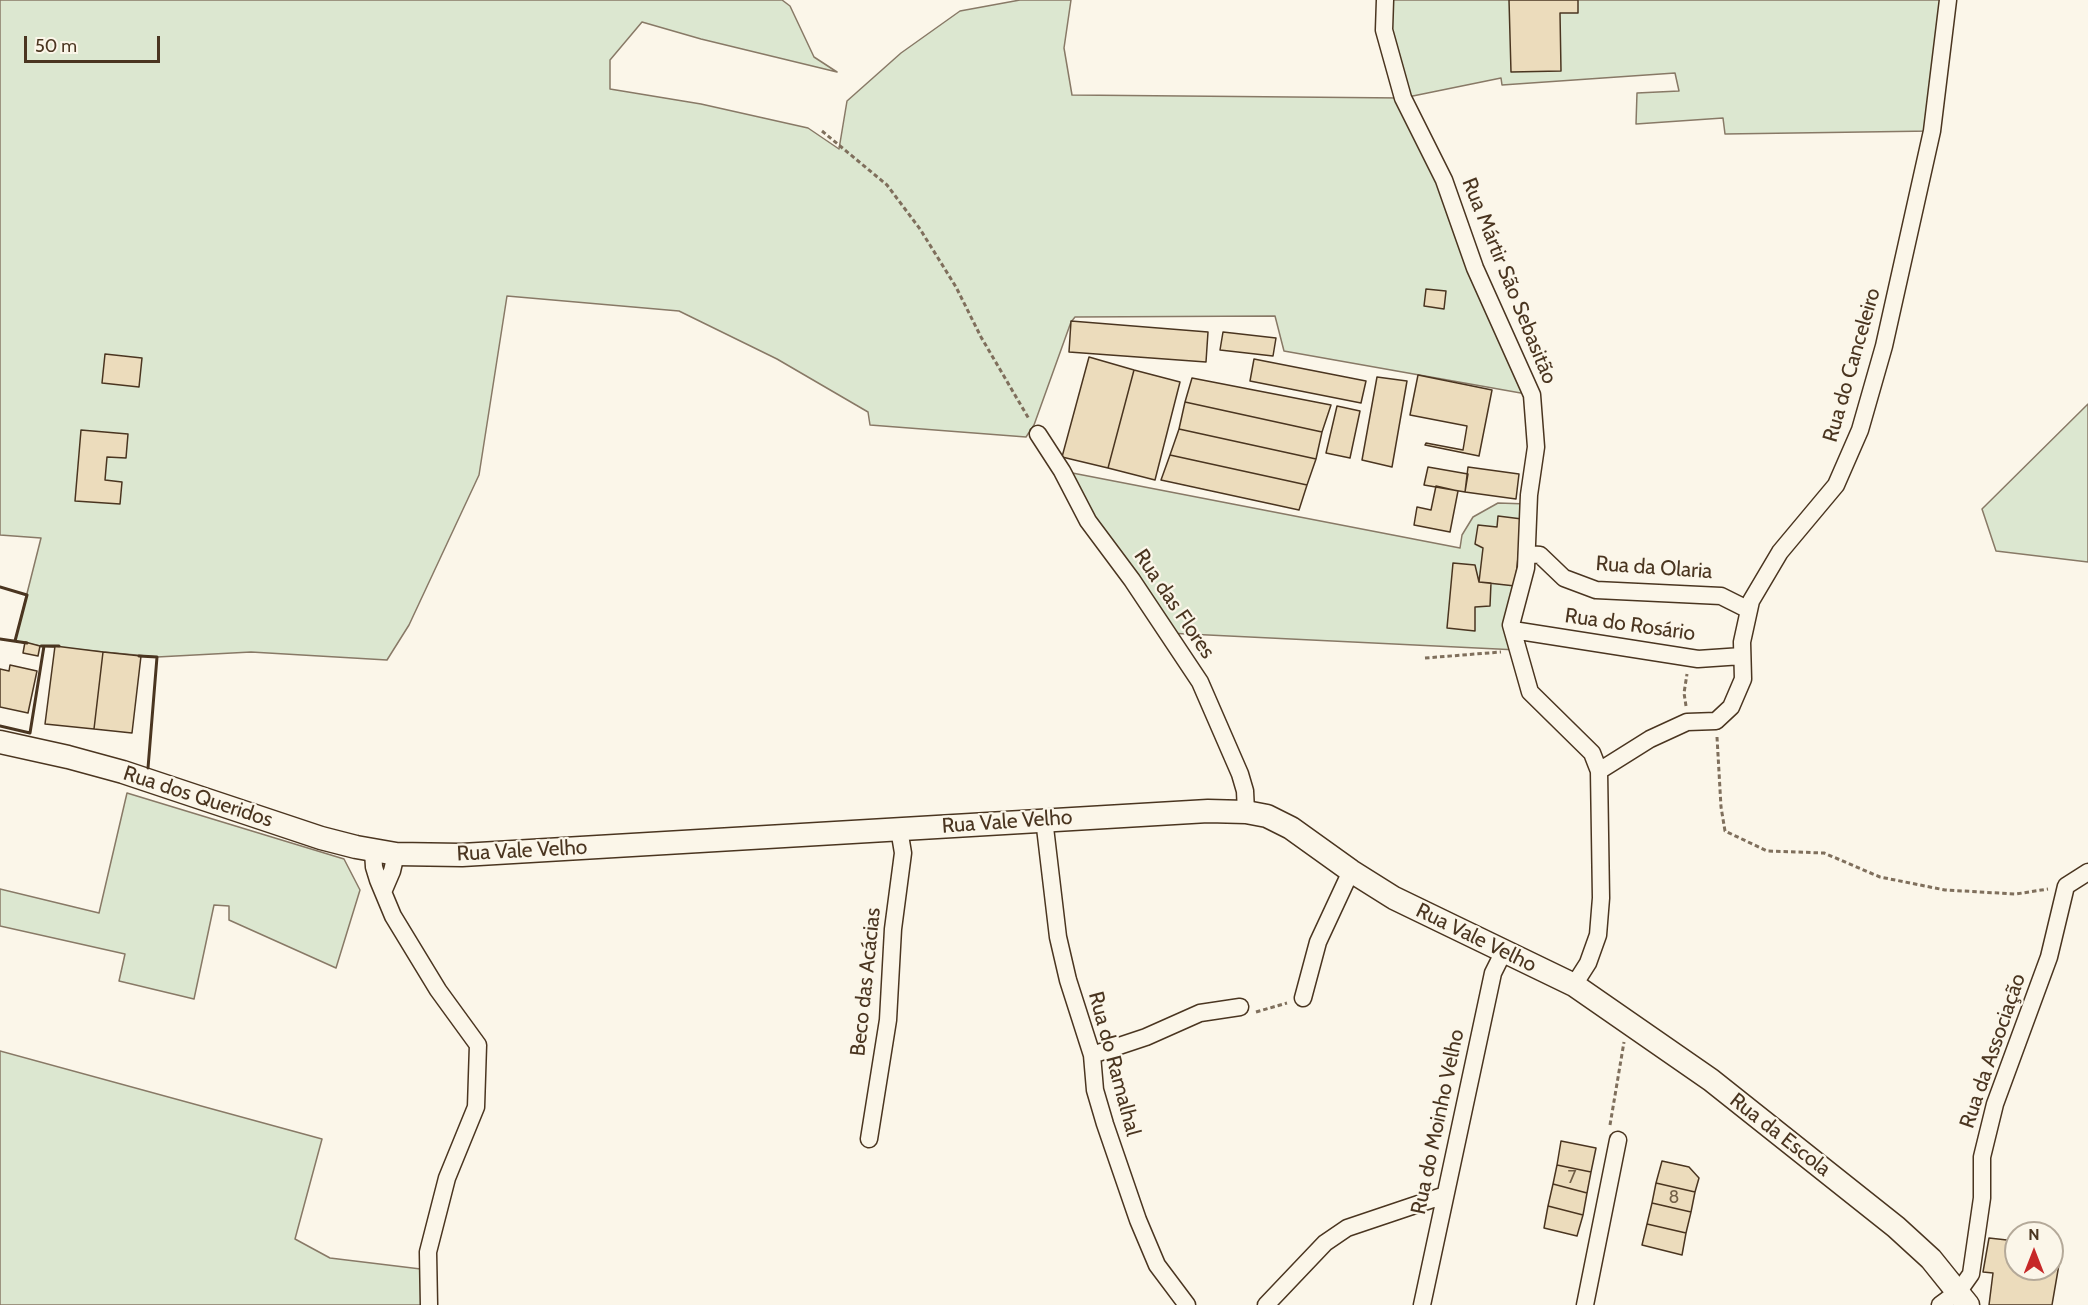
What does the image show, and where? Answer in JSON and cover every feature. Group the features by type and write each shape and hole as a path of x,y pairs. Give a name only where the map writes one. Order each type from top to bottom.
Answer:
{"street":[{"name":"Rua Mártir São Sebasitão","path":"1385,0 1384,30 1403,98 1444,180 1475,268 1532,395 1536,447 1529,495 1526,568 1511,625 1530,692 1592,753 1599,771 1598,935 1588,963 1574,985"},
{"name":"Rua do Canceleiro","path":"1716,720 1731,707 1743,679 1742,642 1751,601 1780,552 1836,485 1860,430 1891,315 1929,142 1948,0"},
{"name":"Rua das Flores","path":"1038,434 1062,471 1088,521 1132,580 1200,682 1240,774 1245,791 1246,812"},
{"name":"Rua da Olaria","path":"1527,554 1540,555 1564,578 1596,590 1721,596 1749,610"},
{"name":"Rua do Rosário","path":"1513,630 1690,658 1742,656"},
{"path":"1599,771 1650,739 1687,722 1716,720"},
{"name":"Rua dos Queridos","path":"0,742 123,772 321,838 373,851 396,854"},
{"name":"Rua Vale Velho","path":"396,854 462,855 1044,819 1208,811 1246,812 1267,816 1292,828 1351,871 1394,898 1574,985"},
{"name":"Rua do Ramalhal","path":"1044,819 1058,937 1068,980 1092,1055 1095,1090 1101,1113 1138,1220 1157,1265 1187,1305"},
{"name":"Beco das Acácias","path":"869,1139 888,1020 893,929 903,853 899,829"},
{"path":"373,851 374,867 393,916 438,990 478,1045 476,1107 447,1178 428,1252 429,1305"},
{"path":"383,892 392,872 396,854"},
{"path":"1303,998 1318,942 1351,871"},
{"path":"2066,886 2088,872"},
{"name":"Rua da Associação","path":"1964,1298 1971,1274 1982,1198 1982,1157 1995,1104 2049,957 2066,886"},
{"name":"Rua do Moinho Velho","path":"1422,1305 1493,974 1504,951"},
{"name":"Rua da Escola","path":"1574,985 1711,1080 1896,1227 1931,1259 1964,1298"},
{"path":"1092,1055 1146,1037 1200,1013 1240,1007"},
{"path":"1585,1305 1618,1140"},
{"path":"1266,1305 1325,1243 1347,1228 1445,1195"},
{"path":"1940,1305 1964,1298"}],"path":[{"path":"822,130 886,185 920,230 956,287 981,337 1038,434"},
{"path":"1425,658 1518,650"},
{"path":"1687,722 1684,693 1690,658"},
{"path":"1716,720 1721,807 1725,831 1767,851 1824,853 1880,877 1945,890 2016,894 2066,886"},
{"path":"1240,1007 1257,1012 1303,998"},
{"path":"1618,1140 1610,1126 1625,1040 1634,1025"}],"green space":[{"path":"0,0 782,0 790,6 814,57 837,72 701,39 642,22 610,60 610,89 701,104 808,128 839,149 847,101 901,53 960,11 1020,0 1071,0 1064,48 1072,95 1402,98 1385,0 1948,0 1932,131 1725,134 1723,118 1636,124 1637,93 1679,91 1675,73 1502,85 1501,78 1403,98 1532,395 1284,351 1275,316 1075,317 1071,322 1034,425 1026,437 870,425 868,412 777,359 679,311 507,296 479,475 409,625 387,660 251,652 157,657 40,646 15,641 41,538 0,535"},
{"path":"2088,404 2088,562 1996,551 1982,509"},
{"path":"1062,471 1460,548 1462,535 1473,517 1498,503 1528,504 1511,625 1518,650 1167,633"},
{"path":"127,793 344,859 360,890 336,968 229,920 229,906 214,905 194,999 119,981 125,954 0,926 0,889 99,913"},
{"path":"0,1051 322,1139 295,1239 330,1258 429,1270 424,1305 0,1305"}],"building":[{"path":"1509,0 1578,0 1578,13 1560,13 1561,71 1511,72"},
{"path":"1426,289 1446,291 1444,309 1424,306"},
{"path":"1071,321 1208,332 1206,362 1069,352"},
{"path":"1223,332 1276,338 1273,356 1220,350"},
{"path":"105,354 142,358 139,387 102,383"},
{"path":"1089,357 1134,370 1108,468 1062,457"},
{"path":"1254,359 1366,381 1361,403 1250,381"},
{"path":"1134,370 1180,382 1155,480 1108,468"},
{"path":"1418,375 1492,390 1479,456 1425,445 1426,443 1463,450 1467,426 1410,415"},
{"path":"1377,377 1407,381 1392,467 1362,460"},
{"path":"1192,378 1331,405 1322,432 1185,402"},
{"path":"1185,402 1322,432 1316,459 1179,429"},
{"path":"1337,406 1360,411 1350,458 1326,453"},
{"path":"1179,429 1316,459 1307,485 1170,455"},
{"path":"81,430 128,434 126,458 107,457 105,480 122,482 120,504 75,501"},
{"path":"1170,455 1307,485 1299,510 1161,480"},
{"path":"1428,467 1468,474 1465,492 1424,485"},
{"path":"1468,467 1519,474 1516,499 1465,492"},
{"path":"1436,486 1458,491 1450,532 1414,525 1417,507 1431,510"},
{"path":"1498,516 1522,519 1515,586 1479,582 1483,548 1475,544 1478,525 1497,527"},
{"path":"1453,563 1475,565 1479,582 1491,583 1490,606 1475,607 1475,631 1447,628"},
{"path":"25,642 40,646 38,656 23,653"},
{"path":"55,646 103,652 94,729 45,724"},
{"path":"103,652 141,656 132,733 94,729"},
{"path":"10,665 37,671 28,713 0,707 0,669 9,671"},
{"path":"1561,1141 1596,1148 1591,1172 1557,1165"},
{"path":"1662,1161 1689,1167 1699,1178 1695,1192 1656,1183"},
{"path":"1557,1165 1591,1172 1587,1193 1553,1184"},
{"path":"1656,1183 1695,1192 1691,1212 1652,1203"},
{"path":"1553,1184 1587,1193 1583,1215 1548,1206"},
{"path":"1652,1203 1691,1212 1686,1233 1647,1224"},
{"path":"1548,1206 1583,1215 1577,1236 1544,1228"},
{"path":"1647,1224 1686,1233 1682,1255 1642,1245"},
{"path":"1989,1238 2004,1240 2004,1281 2056,1281 2052,1305 1989,1305 1993,1273 1983,1272"}],"wall":[{"path":"0,587 27,595 15,641"},
{"path":"0,639 27,643"},
{"path":"0,726 30,733 44,646 41,646"},
{"path":"44,646 59,646"},
{"path":"139,656 157,657 148,768"}]}
